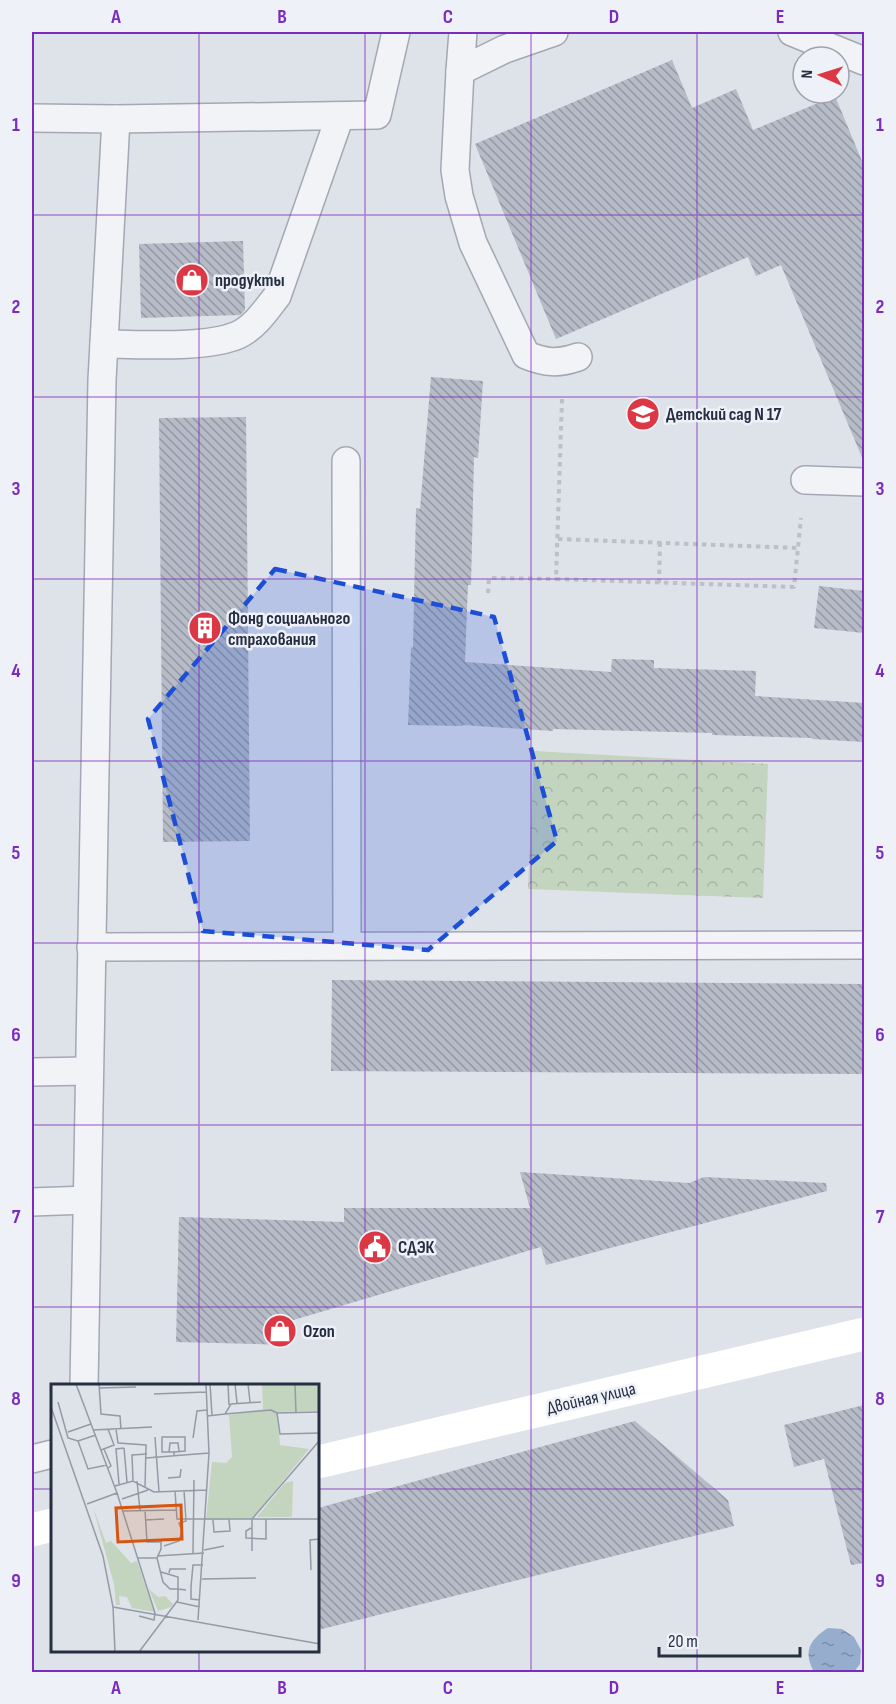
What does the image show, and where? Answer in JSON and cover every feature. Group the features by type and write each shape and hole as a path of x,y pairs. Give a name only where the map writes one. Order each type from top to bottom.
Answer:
{"street":[{"name":"Двойная улица","path":"320,1462 864,1334"},
{"path":"32,1530 51,1525"}],"lane":[{"path":"32,118 377,115 396,32"},
{"path":"463,32 454,170 473,243 526,355 541,361 570,359"},
{"path":"460,71 505,49 554,32"},
{"path":"792,32 864,61"},
{"path":"104,344 216,342 240,334 261,318 277,296 340,116"},
{"path":"84,1384 104,344 116,119"},
{"path":"346,461 347,945"},
{"path":"805,480 864,482"},
{"path":"91,947 864,945"},
{"path":"32,1072 89,1071"},
{"path":"32,1202 87,1200"},
{"path":"32,1459 51,1454"}],"path":[{"path":"556,579 570,359"},
{"path":"488,593 489,578 794,587 805,480"},
{"path":"558,538 798,548"},
{"path":"659,582 660,542"}],"highlighted area":[{"path":"275,569 494,617 557,841 428,950 203,931 148,719"}],"green space":[{"path":"534,751 768,764 763,898 528,889"}],"water":[{"path":"828,1628 842,1629 854,1637 861,1650 860,1664 854,1672 814,1672 809,1658 810,1647 816,1637"}],"building":[{"path":"672,60 692,108 736,89 753,130 813,105 839,105 864,166 864,462 781,265 756,276 748,257 556,339 475,144"},
{"name":"продукты","path":"243,241 245,310 240,315 141,318 139,244"},
{"path":"431,377 483,381 478,458 474,457 471,585 468,585 465,662 611,672 612,659 654,660 654,668 756,671 755,696 864,703 864,742 712,735 712,733 553,729 553,731 463,725 408,725 411,647 413,648 416,508 420,509"},
{"name":"Фонд социального страхования","path":"246,417 250,841 163,842 159,418"},
{"path":"819,586 864,591 864,633 814,628"},
{"path":"332,980 864,984 864,1074 331,1071"},
{"path":"520,1172 689,1183 704,1177 826,1183 827,1191 546,1265 541,1247 290,1321 289,1345 176,1342 179,1217 344,1222 344,1208 530,1208"},
{"path":"864,1405 864,1563 851,1565 824,1459 794,1467 784,1425"},
{"path":"635,1421 728,1500 734,1526 320,1630 320,1507"}],"place":[{"name":"продукты","path":"192,280"},
{"name":"Детский сад N 17","path":"643,414"},
{"name":"Фонд социального страхования","path":"205,628"},
{"name":"СДЭК","path":"375,1247"},
{"name":"Ozon","path":"280,1331"}]}
